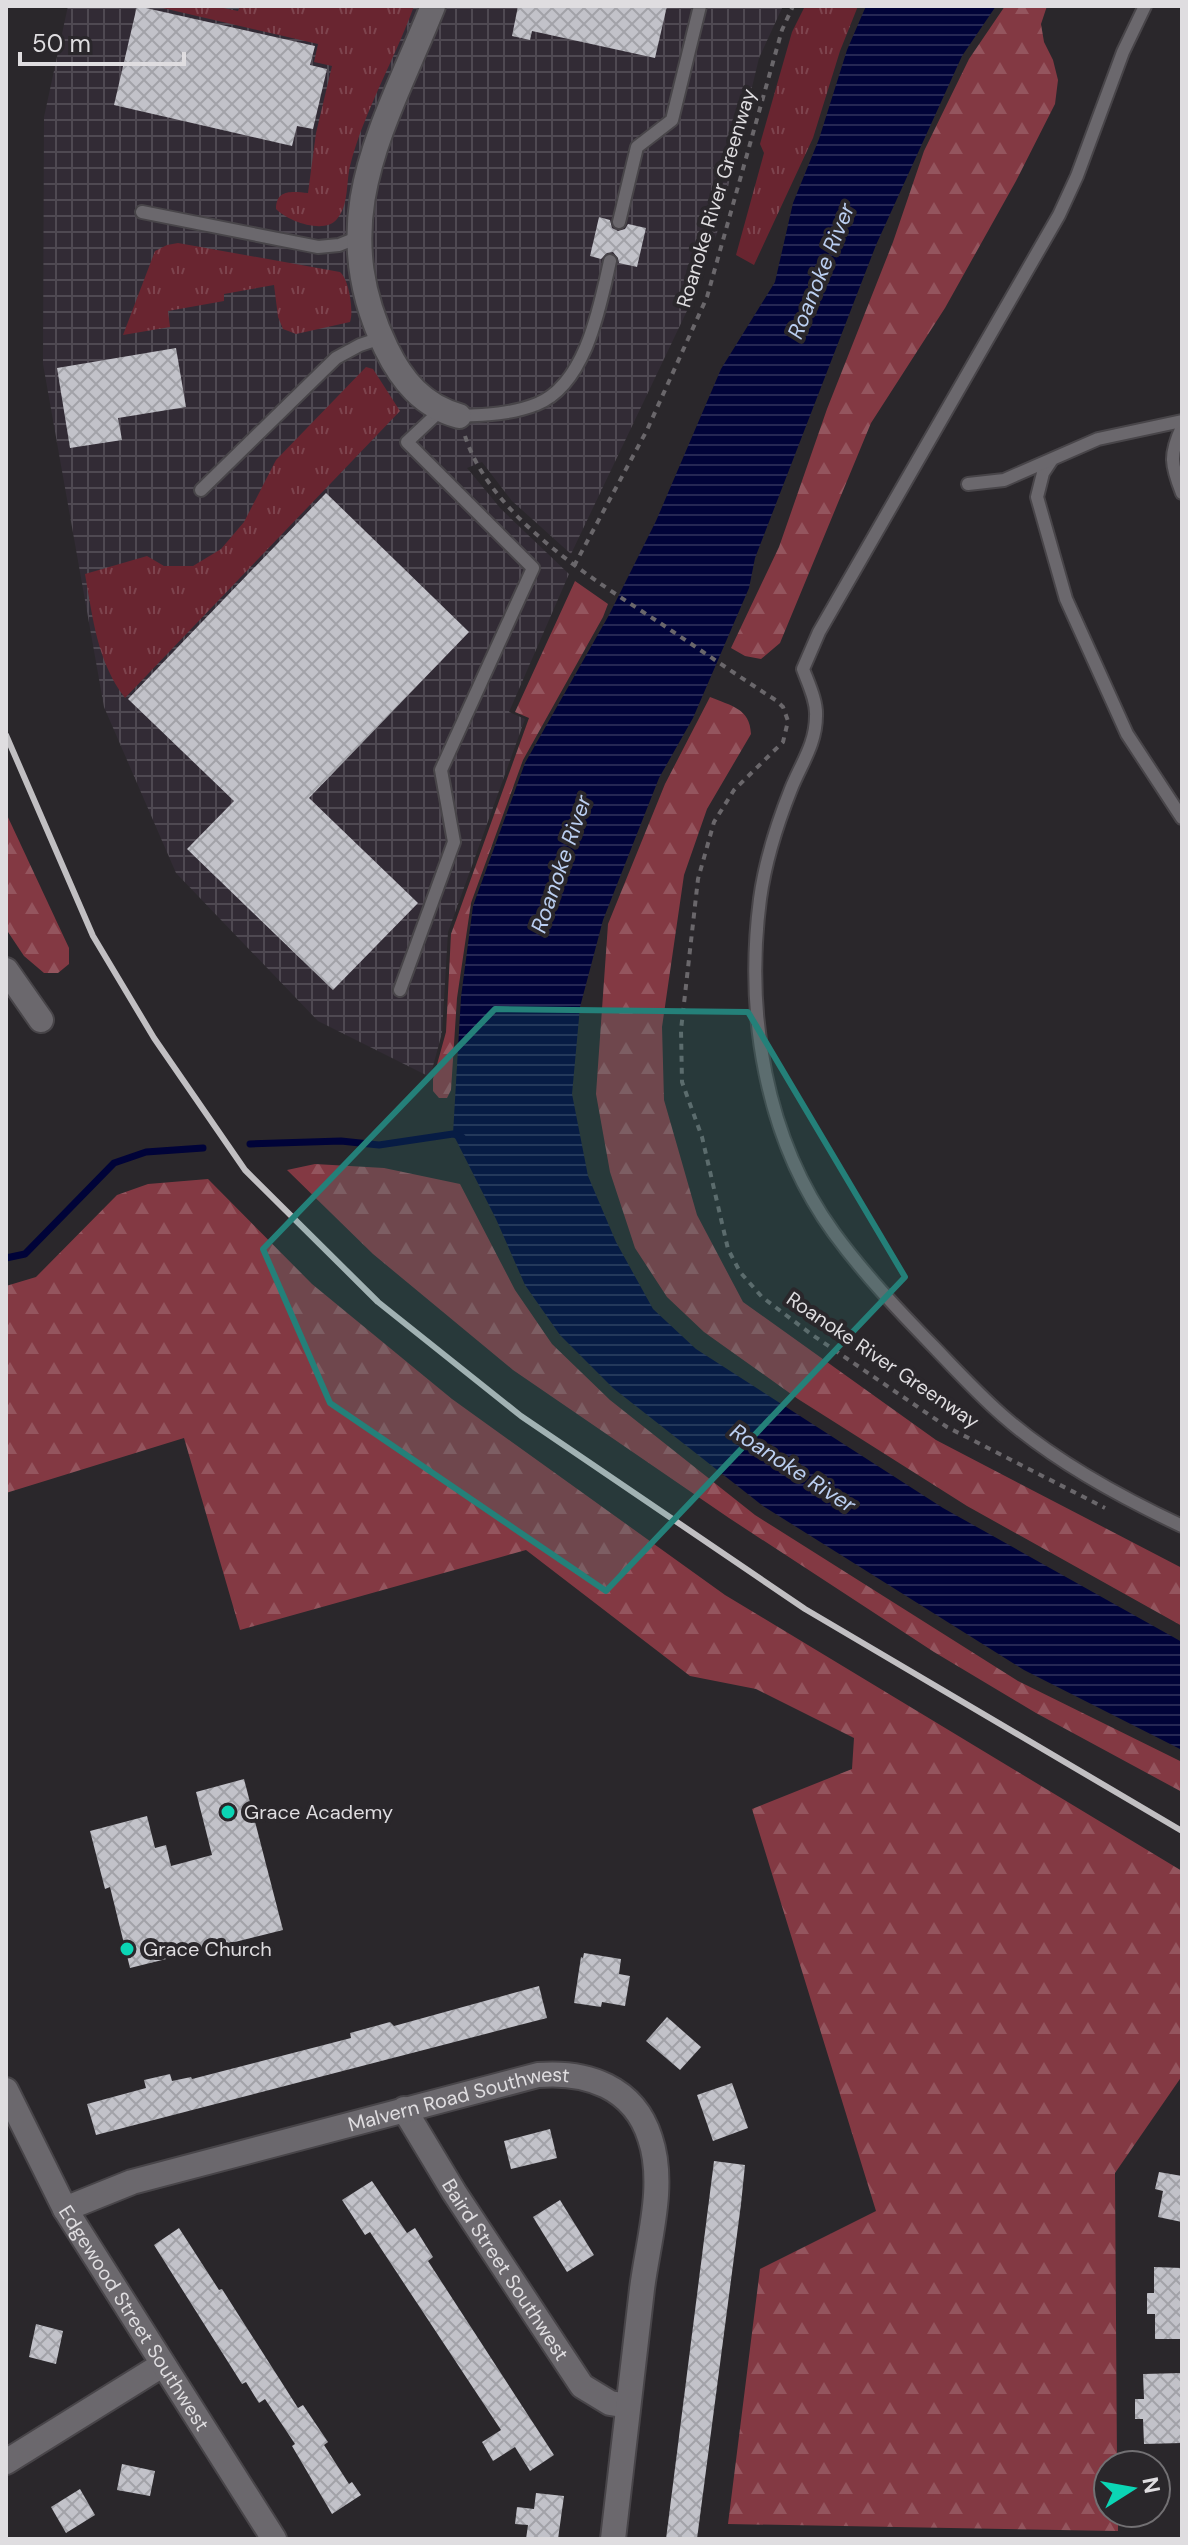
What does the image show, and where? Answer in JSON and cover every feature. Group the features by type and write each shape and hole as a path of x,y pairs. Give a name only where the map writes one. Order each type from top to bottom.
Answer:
{"street":[{"path":"433,6 369,162 361,199 359,237 370,309 395,368 417,395 449,414"},
{"path":"6,970 41,1020"},
{"name":"Malvern Road Southwest","path":"65,2209 132,2182 538,2075 562,2073 586,2076 608,2085 624,2095 639,2114 650,2135 657,2171 613,2539"},
{"name":"Edgewood Street Southwest","path":"6,2090 65,2209 274,2539"},
{"name":"Baird Street Southwest","path":"404,2109 471,2218 582,2386 610,2403 628,2406"},
{"path":"6,2462 162,2365"}],"lane":[{"path":"619,222 637,147 672,120 700,6"},
{"path":"1145,6 1123,52 1077,176 1059,215 819,632 803,669 817,712 813,744 780,817 761,887 755,935 754,983 757,1031 779,1124 795,1165 834,1232 902,1315 1004,1417 1112,1490 1182,1526"},
{"path":"142,212 318,247 339,245 359,237"},
{"path":"400,990 454,842 441,770 533,568 407,442 449,414 504,414 540,403 567,383 587,345 610,261"},
{"path":"201,490 336,358 381,338"},
{"path":"968,484 1004,480 1098,439 1182,424"},
{"path":"1182,424 1172,448 1175,474 1182,493"},
{"path":"1051,461 1043,473 1037,497 1066,599 1127,734 1182,818"}],"path":[{"name":"Roanoke River Greenway","path":"574,566 647,430 707,297 782,30 793,6"},
{"name":"Roanoke River Greenway","path":"449,414 490,488 574,566 766,694 783,707 788,721 788,729 775,751 734,790 714,822 698,879 681,1030 682,1082 702,1137 728,1249 740,1272 762,1297 947,1427 1111,1511"}],"highlighted area":[{"path":"495,1009 748,1012 905,1277 606,1591 330,1403 263,1249"}],"shaded area":[{"path":"68,6 783,6 759,58 717,233 695,294 571,554 512,501 482,462 467,468 501,509 569,574 509,712 525,719 448,932 442,1033 430,1077 318,1021 176,873 104,707 43,364 44,117"}],"green space":[{"path":"154,6 214,6 238,11 240,6 414,6 363,125 350,166 344,207 337,219 331,224 315,226 297,222 276,209 282,194 308,193 316,133 332,66 314,62 318,44"},
{"path":"805,6 858,6 840,51 813,138 754,265 736,255 764,153 760,144 792,32"},
{"path":"1005,6 1047,6 1041,24 1058,80 1055,104 945,308 871,423 780,643 761,659 745,656 731,648 779,547 924,151 969,59"},
{"path":"178,243 340,272 350,296 350,322 296,334 283,329 278,317 274,285 224,294 224,301 168,311 170,327 123,335 155,251"},
{"path":"366,367 373,369 400,411 125,698 102,654 85,574 147,556 164,566 193,566 221,549 244,522 276,460"},
{"path":"575,581 608,604 523,760 471,903 457,998 451,1090 447,1098 439,1098 433,1091 433,1079 446,1032 451,934 529,718 515,712"},
{"path":"710,697 743,713 751,734 707,809 684,875 662,1027 664,1100 697,1215 743,1302 936,1440 1182,1568 1182,1626 967,1506 798,1399 704,1332 667,1297 635,1248 610,1172 596,1094 608,924 665,784"},
{"path":"6,813 69,948 69,964 58,973 44,973 24,956 6,929"},
{"path":"315,1164 384,1168 460,1184 515,1290 552,1344 610,1400 755,1515 1018,1681 1182,1762 1182,1792 1036,1713 934,1652 729,1518 513,1370 373,1254 287,1170"},
{"path":"208,1179 312,1284 452,1399 725,1595 1182,1871 1182,2076 1115,2173 1117,2449 1092,2449 1092,2529 1118,2531 728,2524 760,2269 876,2211 752,1809 852,1769 854,1738 756,1689 690,1676 526,1550 240,1630 184,1438 6,1493 6,1286 36,1277 117,1195 148,1184"}],"water":[{"name":"Roanoke River","path":"866,6 996,6 962,56 876,245 755,558 749,588 693,718 659,778 603,920 580,1007 572,1094 588,1176 616,1242 653,1309 696,1349 943,1508 1182,1642 1182,1750 1024,1670 763,1506 613,1388 560,1335 525,1285 453,1134 461,997 473,906 525,763 609,615 656,521 721,369 775,282 793,203 819,139 847,50"}],"building":[{"path":"137,6 315,46 310,65 327,69 313,129 297,126 292,146 114,105"},
{"path":"518,6 667,6 655,58 532,31 530,40 512,36"},
{"path":"599,217 610,220 612,228 618,231 628,224 646,228 637,267 619,263 613,252 601,259 590,256"},
{"path":"176,348 186,407 118,418 122,440 70,448 57,368"},
{"path":"326,493 469,632 309,798 418,903 333,990 187,849 234,801 128,699"},
{"path":"244,1779 283,1930 130,1968 110,1887 105,1889 90,1831 147,1816 155,1848 166,1845 171,1866 212,1855 196,1792"},
{"path":"584,1953 621,1959 619,1974 630,1976 625,2006 602,2002 601,2007 574,2003"},
{"path":"539,1986 547,2018 96,2135 87,2104 146,2088 144,2080 170,2074 172,2081 192,2079 351,2038 350,2033 390,2022 394,2026"},
{"path":"667,2017 701,2047 680,2070 646,2041"},
{"path":"732,2083 748,2128 713,2141 697,2095"},
{"path":"550,2129 557,2158 511,2169 504,2141"},
{"path":"714,2161 745,2165 741,2204 697,2539 666,2539"},
{"path":"1159,2172 1182,2176 1182,2222 1158,2217 1163,2191 1155,2189"},
{"path":"372,2181 407,2233 415,2228 433,2257 428,2261 554,2455 530,2471 515,2447 493,2461 482,2442 501,2430 370,2232 365,2235 342,2200"},
{"path":"560,2200 594,2255 567,2272 533,2217"},
{"path":"179,2228 298,2408 303,2405 328,2442 324,2445 349,2484 352,2482 361,2495 332,2514 292,2446 295,2444 265,2399 259,2403 246,2382 242,2384 154,2245"},
{"path":"1154,2267 1182,2268 1182,2339 1155,2339 1155,2314 1147,2314 1147,2293 1154,2293"},
{"path":"36,2324 63,2331 56,2364 29,2357"},
{"path":"1182,2373 1182,2443 1144,2444 1143,2419 1135,2419 1135,2399 1144,2399 1143,2374"},
{"path":"122,2464 155,2471 150,2496 117,2490"},
{"path":"80,2489 95,2515 66,2533 51,2507"},
{"path":"536,2493 564,2496 558,2539 526,2539 528,2525 515,2524 517,2507 534,2509"}],"waterway":[{"path":"250,1144 341,1141 379,1145 453,1134 462,1137"},
{"path":"6,1258 25,1254 114,1163 146,1152 203,1148"}],"railway":[{"path":"6,735 93,936 154,1038 245,1170 378,1302 521,1416 805,1609 1182,1831"}],"place":[{"name":"Grace Academy","path":"228,1812"},
{"name":"Grace Church","path":"127,1949"}]}
